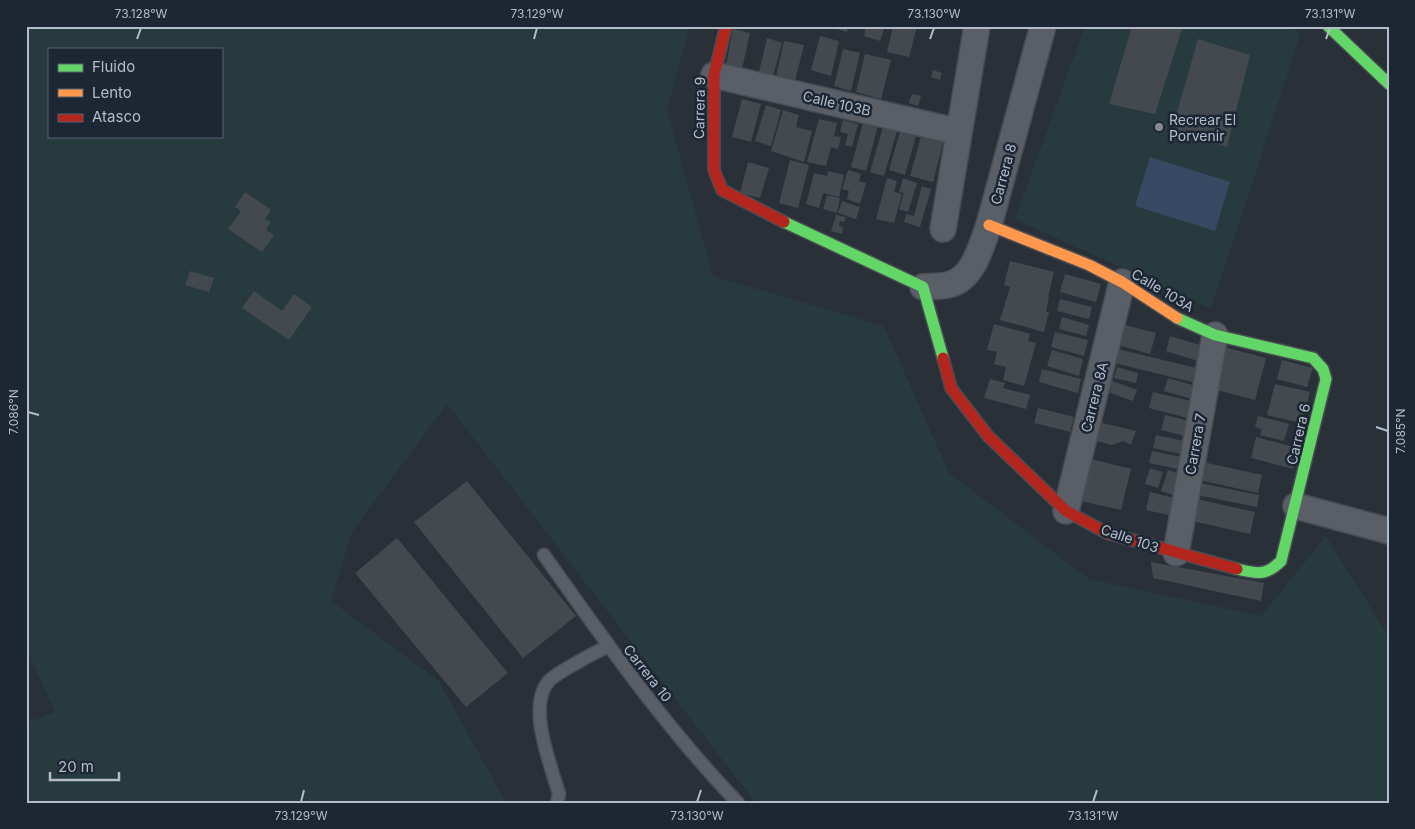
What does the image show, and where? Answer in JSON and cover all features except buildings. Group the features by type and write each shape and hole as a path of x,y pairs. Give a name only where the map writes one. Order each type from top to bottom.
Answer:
{"street":[{"name":"Carrera 9","path":"726,26 714,75 714,170 722,190 732,197 923,287"},
{"path":"943,229 976,26"},
{"name":"Carrera 8","path":"923,287 951,284 964,278 977,258 989,226 1043,26"},
{"path":"1328,26 1389,84"},
{"name":"Calle 103B","path":"714,75 959,132"},
{"name":"Calle 103A","path":"989,226 1089,265 1122,282 1176,318 1215,336 1313,358 1324,369"},
{"name":"Carrera 8A","path":"1066,511 1122,282"},
{"name":"Calle 103","path":"923,287 951,388 988,436 1066,511 1107,533 1254,573 1271,571 1280,562 1296,506"},
{"name":"Carrera 7","path":"1176,553 1215,336"},
{"name":"Carrera 6","path":"1296,506 1326,379 1324,369"},
{"path":"1296,506 1389,531"}],"lane":[{"name":"Carrera 10","path":"544,555 608,646 704,768 738,803"},
{"path":"557,803 559,794 539,716 539,698 548,681 608,646"}],"green space":[{"path":"26,26 690,26 667,110 713,276 884,326 949,473 1089,579 1261,616 1326,536 1389,637 1389,803 756,803 447,404 352,532 331,601 439,681 506,803 26,803 26,723 55,712 26,648"},
{"name":"Recrear El Porvenir","path":"1085,26 1291,26 1300,36 1211,309 1015,219"}],"water":[{"path":"1150,157 1230,182 1215,231 1135,206"}],"traffic: fast":[{"path":"1328,26 1389,84"},
{"path":"784,222 923,287 943,358"},
{"path":"1177,318 1215,335 1313,358 1323,369 1326,379 1281,561 1271,569 1256,573 1237,569"}],"traffic: slow":[{"path":"989,225 1089,265 1122,282 1177,318"}],"traffic: jam":[{"path":"726,26 714,75 714,170 722,190 784,222"},
{"path":"943,358 951,388 988,436 1066,511 1107,533 1237,569"}],"place":[{"name":"Recrear El Porvenir","path":"1159,127"}]}
